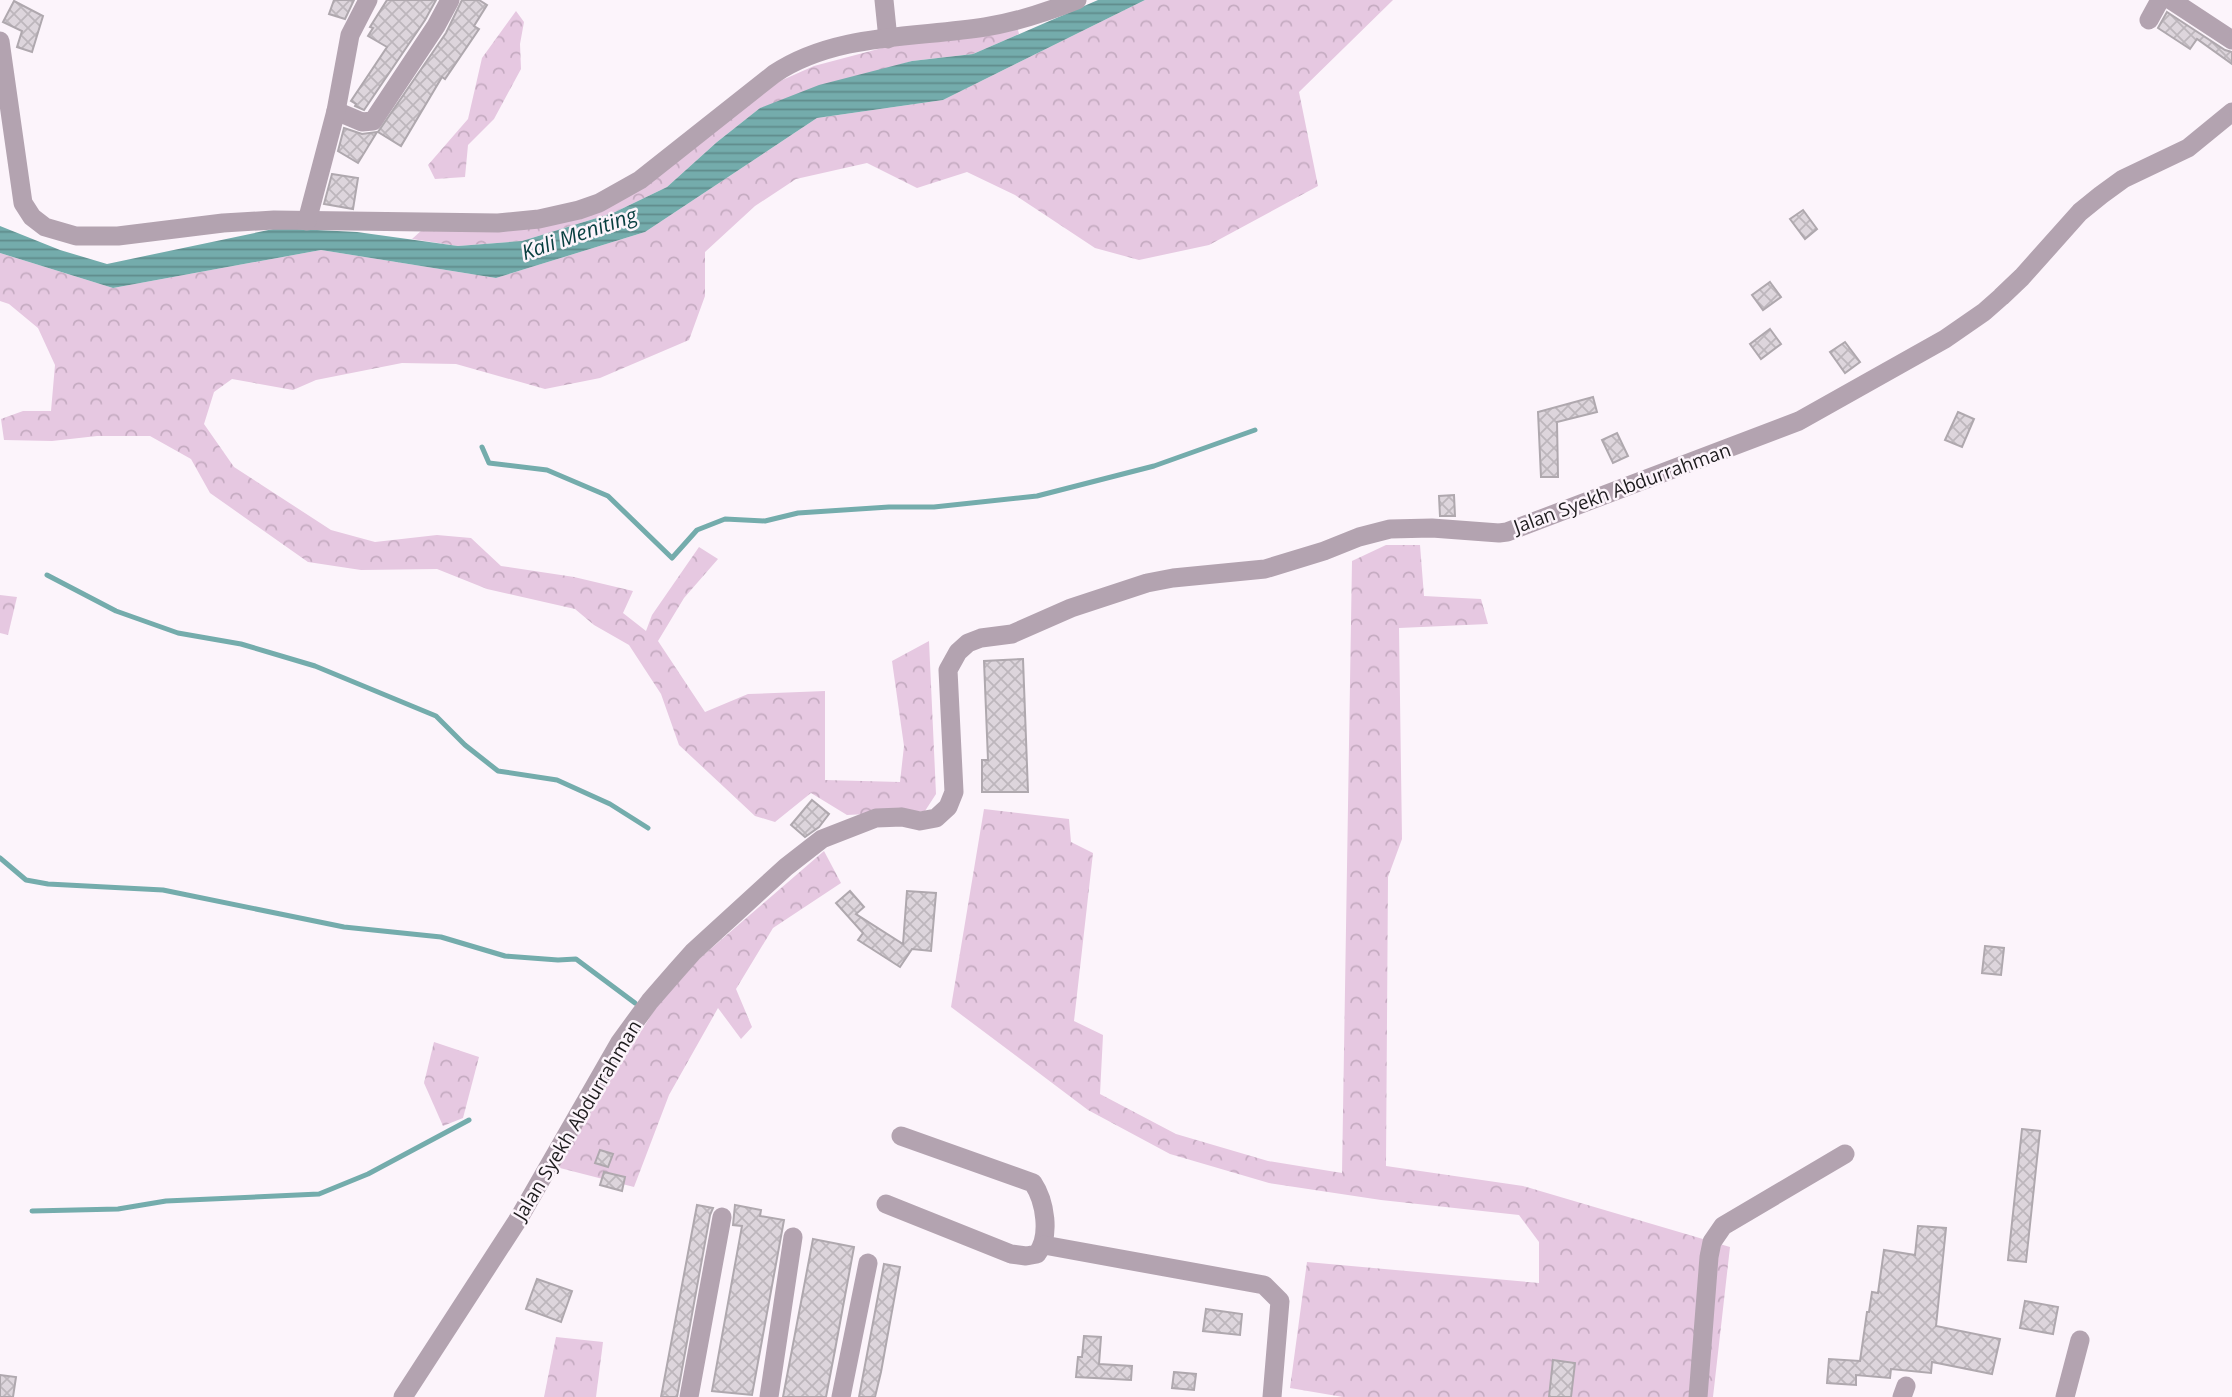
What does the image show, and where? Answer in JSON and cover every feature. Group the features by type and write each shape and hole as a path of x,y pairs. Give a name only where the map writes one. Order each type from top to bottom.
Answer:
{"street":[{"path":"307,221 336,111 350,35 368,0"},
{"path":"336,111 362,122 373,121 436,26 450,0"},
{"path":"884,0 888,39"},
{"path":"0,41 23,204 32,217 45,227 71,236 103,236 274,220 498,223 539,219 599,203 640,180 790,63 828,49 1015,21 1077,0"},
{"path":"2149,20 2160,0"},
{"path":"2171,0 2232,40"},
{"name":"Jalan Syekh Abdurrahman","path":"403,1397 513,1229 620,1042 650,1001 693,952 786,867 822,839 876,818 931,820 941,815 948,807 954,792 948,670 958,652 968,643 981,638 1012,634 1071,608 1147,583 1265,569 1390,529 1432,528 1499,533 1507,531 1799,421 1945,339 1984,313 2022,277 2065,228 2101,195 2123,179 2188,148 2232,112"},
{"path":"886,1204 1011,1254 1037,1254 1044,1245 1042,1197 1033,1183 901,1136"},
{"path":"1698,1397 1709,1257 1717,1234 1723,1226 1845,1154"},
{"path":"690,1397 722,1217"},
{"path":"769,1397 793,1237"},
{"path":"1044,1245 1264,1285 1280,1301 1272,1397"},
{"path":"841,1397 868,1263"},
{"path":"2065,1397 2080,1340"}],"green space":[{"path":"1145,0 1393,0 1299,92 1318,186 1209,245 1139,260 1095,248 1015,195 967,172 917,188 867,163 796,179 755,206 705,252 705,296 689,340 600,378 545,389 456,364 402,363 316,380 293,390 232,379 214,392 204,424 234,467 331,530 375,542 437,535 471,538 501,566 574,577 633,591 623,613 646,631 652,615 699,547 718,559 684,598 658,641 705,712 748,694 825,691 825,780 900,782 904,746 892,661 929,641 936,794 925,811 847,815 811,793 775,822 755,816 679,745 661,694 629,645 594,625 575,609 487,589 437,569 361,570 308,562 210,493 191,459 150,436 97,436 52,441 4,440 1,419 23,411 51,411 55,365 38,328 9,304 0,301 0,253 113,288 321,250 496,278 645,232 817,118 943,100"},
{"path":"516,11 524,22 520,44 521,69 494,119 468,145 465,177 435,179 428,165 468,119 482,58"},
{"path":"1017,26 1019,34 973,54 912,61 760,108 667,187 613,213 522,241 458,246 412,239 422,230 581,215 771,85 814,66 882,48"},
{"path":"1386,545 1420,545 1424,596 1481,599 1488,624 1399,628 1402,839 1388,877 1386,1166 1523,1186 1730,1247 1713,1397 1343,1397 1290,1388 1307,1262 1539,1283 1539,1242 1519,1215 1381,1200 1269,1183 1170,1154 1088,1110 951,1007 984,809 1069,819 1071,842 1093,853 1074,1021 1103,1035 1100,1094 1176,1134 1268,1161 1342,1173 1352,561"},
{"path":"0,595 17,597 8,635 0,633"},
{"path":"824,851 841,883 773,928 736,989 752,1027 741,1039 718,1008 669,1095 634,1187 556,1167 655,1009 685,971"},
{"path":"434,1042 479,1057 463,1118 443,1126 424,1083"},
{"path":"556,1337 603,1342 596,1397 544,1397"}],"water":[{"name":"Kali Meniting","path":"1098,0 1145,0 943,100 817,118 645,232 496,278 321,250 113,288 0,253 0,226 60,250 107,264 278,228 357,232 458,246 522,241 613,213 667,187 760,108 819,85 912,61 973,54"}],"building":[{"path":"334,0 354,0 345,19 329,14"},
{"path":"387,0 436,0 364,110 351,101 387,47 368,36 373,28 370,27"},
{"path":"462,0 479,0 487,5 474,26 479,29 445,79 442,77 401,146 378,132 446,33"},
{"path":"14,1 43,16 32,52 17,47 22,31 3,22"},
{"path":"2167,12 2232,52 2232,64 2197,39 2190,49 2158,28"},
{"path":"344,128 362,134 377,132 358,163 338,151"},
{"path":"332,174 358,178 353,209 324,204"},
{"path":"1803,210 1817,229 1805,239 1790,219"},
{"path":"1770,282 1781,297 1763,310 1752,295"},
{"path":"1770,329 1781,344 1761,359 1750,344"},
{"path":"1845,342 1860,362 1845,373 1830,352"},
{"path":"1593,397 1597,412 1557,422 1558,477 1541,477 1538,412"},
{"path":"1958,412 1974,419 1962,447 1945,440"},
{"path":"1617,433 1628,456 1613,463 1602,440"},
{"path":"1454,495 1455,516 1440,516 1439,496"},
{"path":"1023,659 1028,792 982,792 982,760 988,760 984,661"},
{"path":"812,800 829,814 819,827 805,837 791,825"},
{"path":"850,891 864,907 856,914 903,944 907,891 936,893 931,951 912,949 900,967 858,940 863,933 836,903"},
{"path":"1985,946 2004,948 2001,975 1982,973"},
{"path":"2022,1129 2040,1131 2026,1262 2008,1260"},
{"path":"600,1150 613,1154 608,1167 595,1163"},
{"path":"604,1172 625,1177 622,1191 600,1185"},
{"path":"697,1205 713,1208 677,1397 661,1397"},
{"path":"735,1205 761,1210 760,1216 784,1220 752,1395 712,1391 742,1226 733,1225"},
{"path":"1918,1226 1946,1228 1936,1326 2000,1339 1992,1374 1932,1362 1931,1373 1891,1369 1890,1378 1856,1375 1856,1385 1827,1383 1829,1359 1860,1361 1867,1312 1872,1292 1878,1293 1884,1250 1915,1255"},
{"path":"813,1239 854,1247 835,1350 826,1397 783,1397"},
{"path":"884,1264 900,1267 881,1372 875,1397 859,1397"},
{"path":"537,1279 572,1291 561,1322 526,1309"},
{"path":"2025,1301 2058,1307 2053,1334 2020,1328"},
{"path":"1206,1309 1242,1314 1240,1335 1203,1331"},
{"path":"1084,1336 1101,1337 1099,1364 1132,1366 1131,1380 1076,1377"},
{"path":"1553,1360 1575,1363 1571,1397 1549,1397"},
{"path":"1174,1372 1196,1374 1194,1390 1172,1388"},
{"path":"0,1375 16,1377 13,1397 0,1397"}],"waterway":[{"path":"482,447 489,463 547,470 608,496 672,558 697,530 725,519 765,521 798,513 934,507 1037,496 1154,466 1255,430"},
{"path":"47,575 116,611 178,633 241,644 315,666 436,716 465,745 498,771 557,780 610,804 648,828"},
{"path":"0,858 26,880 48,884 163,890 344,927 441,937 505,956 576,959 635,1003"},
{"path":"32,1211 118,1209 166,1201 319,1194 368,1174 469,1120"}]}
